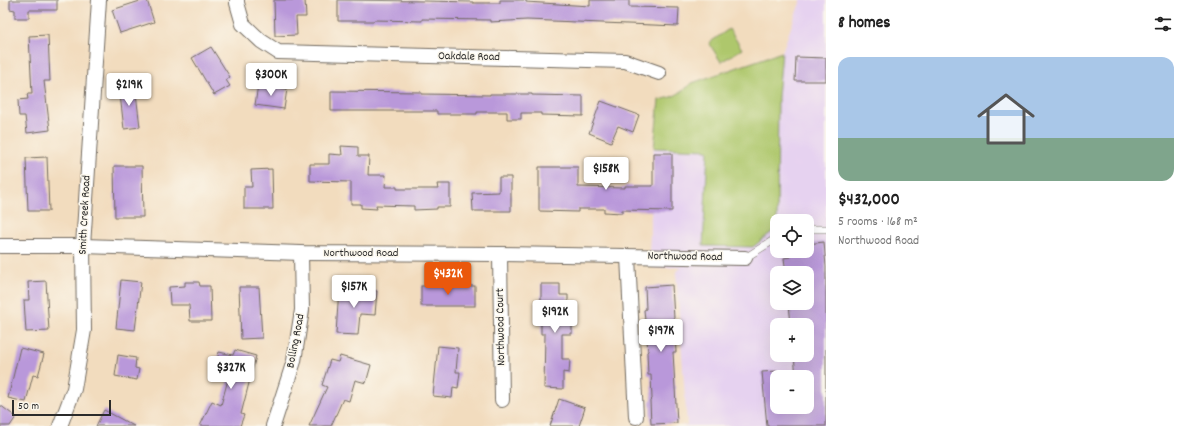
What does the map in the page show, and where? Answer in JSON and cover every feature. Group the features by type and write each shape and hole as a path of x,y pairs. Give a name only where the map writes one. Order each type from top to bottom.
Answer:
{"street":[{"name":"Smith Creek Road","path":"60,426 74,389 84,330 83,246 99,0"},
{"name":"Oakdale Road","path":"238,0 237,3 243,24 261,41 278,52 626,61 659,72"},
{"name":"Northwood Road","path":"0,246 83,246 301,252 745,258"},
{"name":"Bolling Road","path":"273,426 294,361 302,310 301,252"},
{"name":"Northwood Court","path":"500,254 502,400"},
{"path":"628,257 636,417"}],"lane":[{"path":"814,229 826,229"},
{"path":"745,258 770,242"}],"shaded area":[{"path":"801,0 826,0 826,426 679,426 687,425 676,271 684,267 654,268 649,253 653,153 659,100 672,97 683,91 692,83 782,52"}],"green space":[{"path":"729,29 742,49 721,62 709,43"},
{"path":"782,52 778,97 777,214 770,214 770,234 753,247 703,246 708,150 654,148 659,100 669,98 677,94 692,83"}],"building":[{"path":"10,0 57,0 57,10 29,10 29,18 15,18 15,10 10,9"},
{"path":"147,0 154,22 120,33 112,10"},
{"path":"274,0 305,0 306,17 296,17 297,35 275,36"},
{"path":"338,0 500,3 500,0 526,0 526,2 590,6 590,0 629,0 629,7 679,8 678,26 527,20 490,22 490,20 422,19 422,21 338,21"},
{"path":"48,35 50,81 44,81 50,130 27,133 25,116 19,116 18,100 28,99 27,94 32,94 29,36"},
{"path":"211,47 230,77 226,80 230,86 214,95 192,58"},
{"path":"796,57 826,58 826,81 795,81"},
{"path":"135,85 140,127 124,129 119,86"},
{"path":"258,85 287,89 284,109 255,105"},
{"path":"331,91 421,92 421,94 532,94 583,96 583,116 521,113 521,119 507,119 507,112 437,114 437,111 331,111"},
{"path":"601,101 639,115 633,132 618,126 611,142 589,133"},
{"path":"341,146 358,147 358,156 369,156 368,175 386,175 385,187 397,187 397,189 438,189 437,184 450,184 450,207 414,210 414,206 376,205 377,209 361,208 361,204 351,204 351,182 310,181 310,164 329,164 329,154 342,155"},
{"path":"653,153 672,153 672,211 622,210 622,213 604,212 604,209 578,209 578,212 539,211 539,167 578,167 578,187 625,188 625,186 653,186"},
{"path":"47,157 49,211 28,211 26,158"},
{"path":"114,166 142,166 143,217 115,217"},
{"path":"272,169 273,209 244,209 244,187 252,187 251,170"},
{"path":"499,177 511,177 511,211 473,211 472,193 499,192"},
{"path":"824,242 826,267 826,426 767,426 762,372 770,371 770,414 814,414 814,370 795,370 795,362 814,362 814,318 790,318 790,310 814,310 814,266 785,266 784,258 814,258 814,243"},
{"path":"121,280 141,282 135,330 116,328"},
{"path":"46,281 49,331 26,332 24,300 29,300 28,282"},
{"path":"185,282 199,282 200,286 210,286 211,321 190,321 189,305 170,305 169,287 185,286"},
{"path":"541,284 560,284 560,295 568,295 568,321 572,321 572,334 562,334 562,359 570,359 569,373 563,372 563,389 544,388 545,334 541,334"},
{"path":"672,285 676,352 673,352 677,423 651,424 651,375 648,375 648,351 644,310 646,309 645,287"},
{"path":"421,286 475,286 475,306 421,306"},
{"path":"239,287 259,287 262,338 241,339"},
{"path":"339,288 377,291 375,315 360,314 358,335 336,334"},
{"path":"438,346 458,348 456,372 460,372 458,388 453,387 452,398 433,396"},
{"path":"20,348 44,354 38,376 33,375 26,402 8,398"},
{"path":"235,350 256,356 241,414 244,415 240,426 200,426 212,401 221,405 229,376 214,372 219,352 233,355"},
{"path":"118,355 136,358 135,368 139,369 137,380 115,376"},
{"path":"340,356 371,365 366,383 355,380 349,401 343,399 331,426 309,426 327,387 322,385 330,360 338,362"},
{"path":"559,399 585,408 579,426 550,426"},
{"path":"0,405 16,417 10,426 0,426"},
{"path":"104,410 134,426 96,426"}]}
